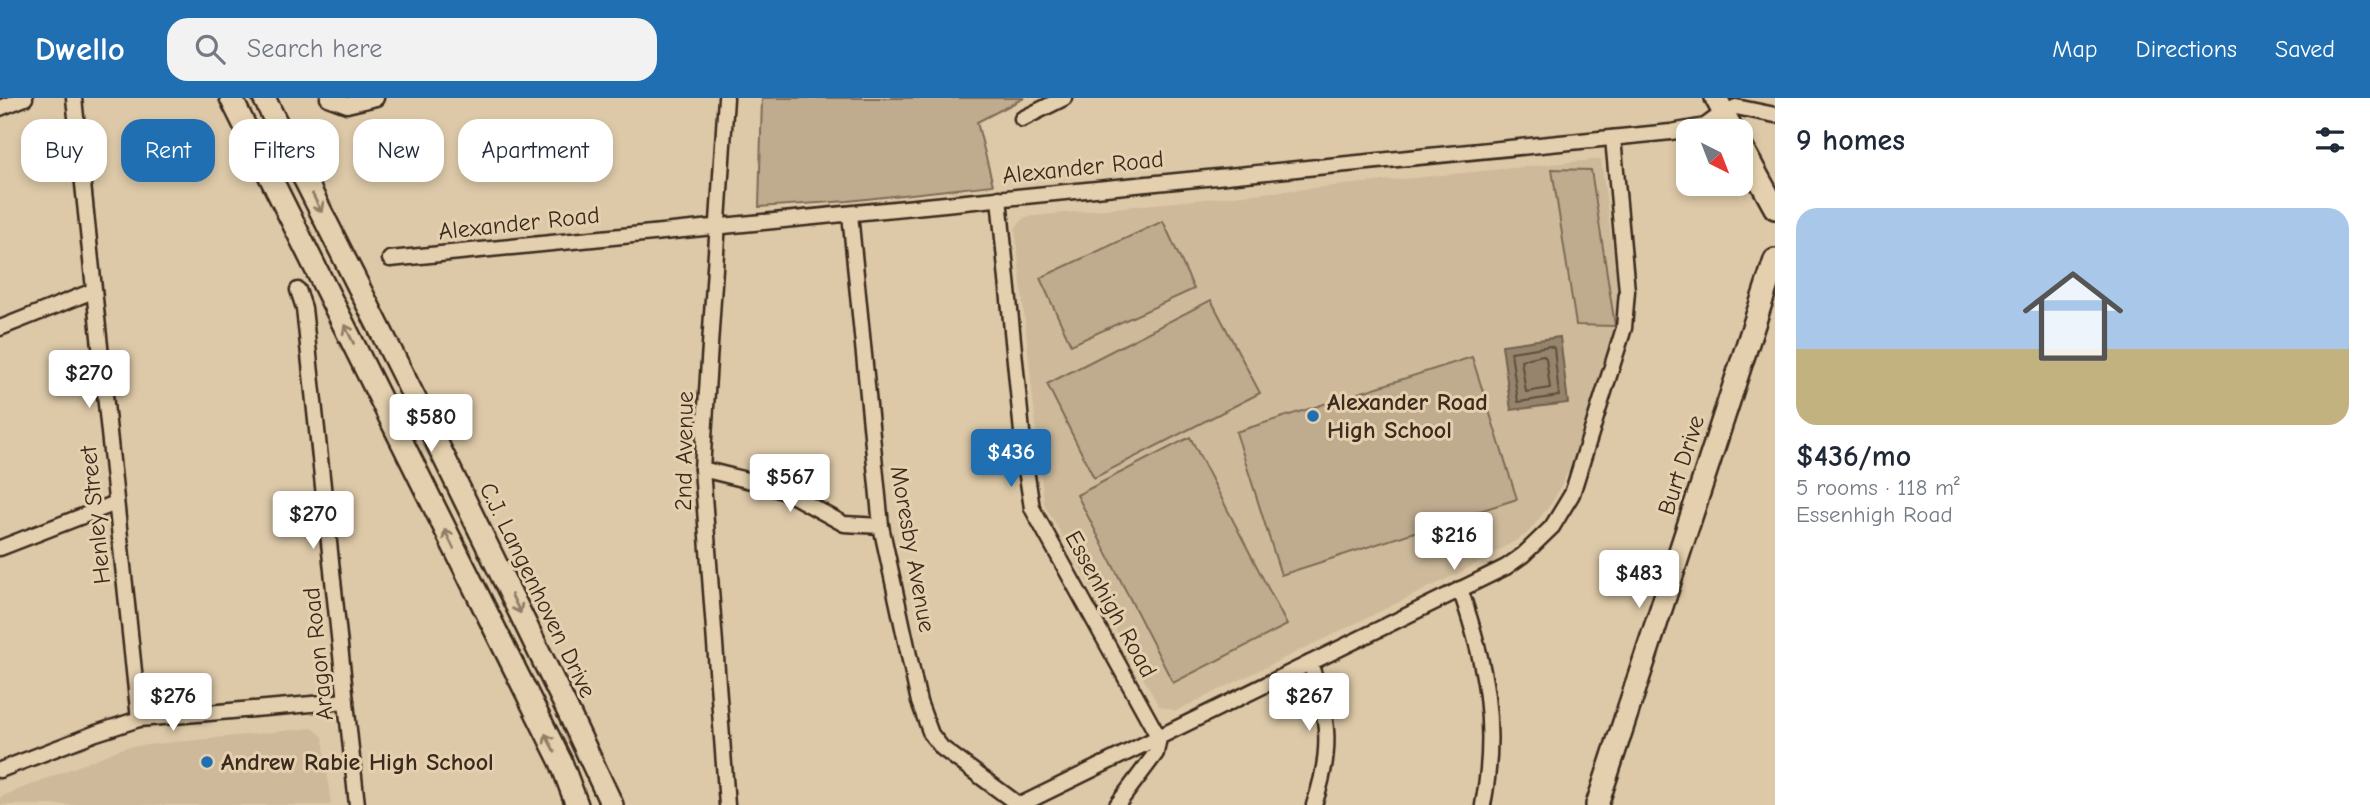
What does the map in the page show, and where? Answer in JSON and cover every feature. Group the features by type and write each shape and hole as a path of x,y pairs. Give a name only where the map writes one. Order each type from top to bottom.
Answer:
{"main road":[{"path":"231,98 561,762 577,805"},
{"name":"C.J. Langenhoven Drive","path":"264,98 471,513 612,805"},
{"path":"1754,170 1775,208"},
{"name":"Burt Drive","path":"1597,805 1775,260"}],"street":[{"path":"0,108 25,98"},
{"name":"Henley Street","path":"74,98 139,719"},
{"path":"328,98 347,105 376,98"},
{"name":"2nd Avenue","path":"726,98 702,469 727,805"},
{"path":"1022,119 1064,98"},
{"name":"Alexander Road","path":"390,259 1696,129 1736,107 1775,115"},
{"path":"1019,805 1506,567 1552,527 1572,494 1625,328 1627,307 1613,138"},
{"name":"Essenhigh Road","path":"999,198 1025,463 1032,508 1159,738"},
{"name":"Moresby Avenue","path":"850,214 881,526 919,702 932,734 954,757 1019,805"},
{"name":"Aragon Road","path":"298,290 304,308 357,805"},
{"path":"0,328 93,291"},
{"path":"702,469 788,493 844,524 881,526"},
{"path":"0,548 116,503"},
{"path":"1460,589 1483,666 1488,696 1489,758 1483,805"},
{"path":"1310,663 1327,722 1326,764 1314,805"},
{"path":"0,770 139,719 346,701"},
{"path":"1117,805 1156,753 1159,738"}],"shaded area":[{"path":"762,98 1024,98 977,122 993,185 848,201 759,207"},
{"name":"Alexander Road High School","path":"1601,159 1621,312 1578,452 1553,501 1527,534 1463,571 1176,711 1159,706 1044,504 1015,228 1025,217"},
{"path":"1552,169 1591,170 1615,326 1576,325"},
{"path":"1163,221 1194,289 1071,345 1040,278"},
{"path":"1211,300 1260,393 1094,478 1047,384"},
{"path":"1472,357 1517,499 1281,575 1236,432"},
{"path":"1190,437 1287,625 1173,683 1077,495"},
{"name":"Andrew Rabie High School","path":"313,728 323,737 331,805 0,805 0,797 126,747"}],"water":[{"path":"1560,337 1568,403 1511,410 1502,345"}],"place":[{"name":"Alexander Road High School","path":"1313,416"},
{"name":"Andrew Rabie High School","path":"207,762"}]}
